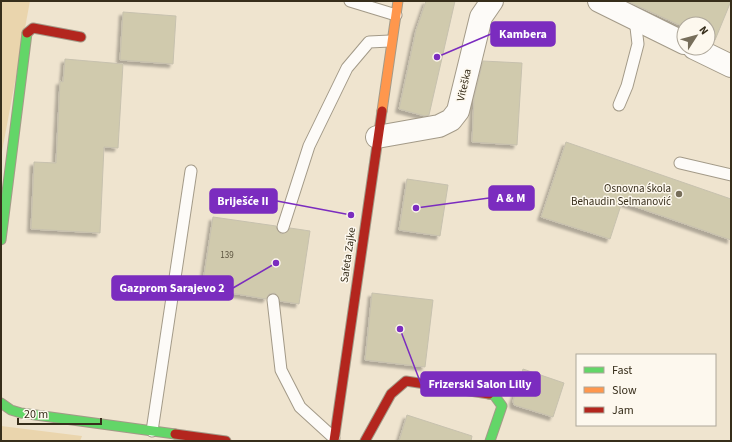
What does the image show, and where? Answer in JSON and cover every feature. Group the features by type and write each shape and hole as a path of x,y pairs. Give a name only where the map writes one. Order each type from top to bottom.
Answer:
{"street":[{"name":"Safeta Zajke","path":"334,440 390,42 398,1"},
{"name":"Viteška","path":"377,137 439,126 451,120 458,111 480,17 492,1"},
{"path":"600,1 676,39"},
{"path":"1,240 26,34 33,28 81,38"},
{"path":"710,56 731,66"},
{"path":"365,441 391,394 406,381 494,395 502,406 490,441"},
{"path":"1,403 11,410 21,413 226,441"}],"lane":[{"path":"350,1 396,15"},
{"path":"619,105 627,86 638,44 635,19"},
{"path":"283,227 309,146 347,68 369,42 390,42"},
{"path":"680,162 731,175"},
{"path":"152,431 191,171"},
{"path":"273,300 281,370 300,408 334,440"}],"shaded area":[{"path":"1,1 30,1 1,157"},
{"path":"1,426 82,436 80,441 1,441"}],"building":[{"path":"426,1 455,1 429,115 425,116 399,109 416,30"},
{"path":"627,1 731,1 716,38 716,16 676,16 676,23"},
{"path":"123,12 176,16 173,64 120,60"},
{"path":"65,59 123,64 118,148 104,147 100,233 31,229 34,162 56,163 60,81 63,82"},
{"path":"483,61 522,63 517,145 472,142 474,98"},
{"path":"566,142 731,199 731,240 622,202 610,239 541,217"},
{"path":"407,179 448,185 440,236 399,230"},
{"path":"213,217 276,226 281,234 287,232 290,228 310,231 299,304 280,301 275,293 269,294 266,299 202,288"},
{"path":"372,293 433,300 425,367 365,360"},
{"path":"523,369 564,383 553,417 514,405 513,401"},
{"path":"407,415 472,436 471,441 399,441"}],"traffic: fast":[{"path":"1,240 27,33"},
{"path":"489,394 494,395 502,406 490,441"},
{"path":"1,403 11,410 21,413 175,434"}],"traffic: slow":[{"path":"382,111 398,1"}],"traffic: jam":[{"path":"27,33 33,28 81,37"},
{"path":"334,441 382,111"},
{"path":"365,441 391,394 406,381 489,394"},
{"path":"175,434 226,441"}],"place":[{"name":"Kambera","path":"437,57"},
{"name":"Osnovna śkola Behaudin Selmanović","path":"679,194"},
{"name":"A & M","path":"416,208"},
{"name":"Briješće II","path":"351,215"},
{"name":"Gazprom Sarajevo 2","path":"276,263"},
{"name":"Frizerski Salon Lilly","path":"400,329"}]}
